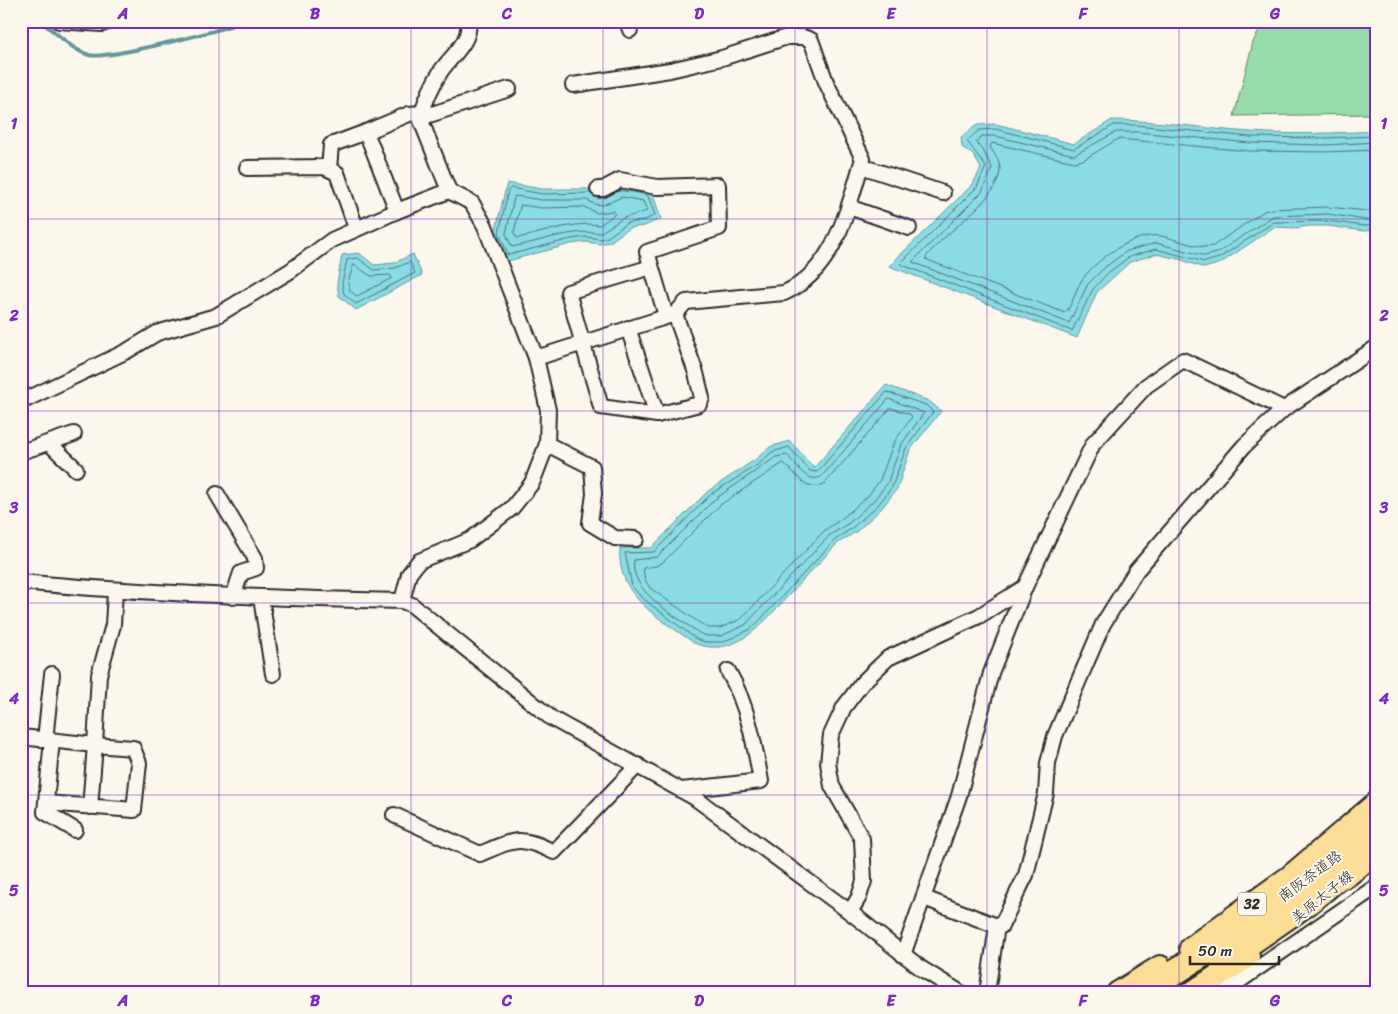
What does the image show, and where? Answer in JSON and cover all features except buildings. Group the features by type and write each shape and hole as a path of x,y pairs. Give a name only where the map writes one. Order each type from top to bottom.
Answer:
{"highway":[{"path":"1340,854 1377,819"},
{"name":"南阪奈道路","path":"1141,993 1204,954 1340,854 1377,823"},
{"name":"南阪奈道路","path":"1174,993 1308,902 1377,845"},
{"path":"1308,902 1377,851"}],"main road":[{"name":"32","path":"1118,993 1189,950 1291,876 1377,803"},
{"name":"美原太子線","path":"1192,993 1308,910 1377,851"}],"street":[{"path":"60,21 102,24 111,21"},
{"path":"402,601 409,574 419,561 470,540 512,508 532,483 546,444 548,410 536,358 484,226 472,203 448,191 421,116 441,71 466,39 470,28 468,21"},
{"path":"536,358 670,315 686,302 784,293 798,287 814,270 838,237 863,159 826,82 811,40 803,37 787,37 722,58 670,70 573,85"},
{"path":"329,169 332,146 410,114 421,116 509,89"},
{"path":"366,132 396,211"},
{"path":"861,166 943,194"},
{"path":"247,168 324,167 337,173 356,228"},
{"path":"598,189 603,189 620,180 657,187 718,185 718,228 647,252 670,315 696,373 702,398 699,404 656,415 601,407 568,292 651,267"},
{"path":"21,402 127,351 157,333 216,316 290,271 332,240 396,211 448,191"},
{"path":"849,207 909,228"},
{"path":"628,328 656,415"},
{"path":"924,898 996,926 1001,926 1026,875 1046,793 1048,763 1055,736 1103,624 1142,564 1244,446 1284,409 1377,347"},
{"path":"903,955 959,796 991,673 1025,587 1093,444 1146,386 1183,360 1284,409"},
{"path":"21,452 74,434"},
{"path":"49,443 76,469"},
{"path":"546,444 592,468 594,494 590,523 615,538 636,539"},
{"path":"217,494 255,558 256,568 241,573 233,597"},
{"path":"21,582 115,591 261,598 402,601 412,604 551,718 682,790 850,912 903,955 961,993"},
{"path":"850,912 859,897 864,881 862,839 832,786 828,764 831,735 844,707 863,682 888,658 979,616 1025,587"},
{"path":"90,806 98,675 113,625 115,591"},
{"path":"261,598 273,674"},
{"path":"682,790 761,781 751,725 739,690 728,671"},
{"path":"52,674 45,812 75,830"},
{"path":"21,737 132,748 139,763 134,810 46,803"},
{"path":"394,815 480,854 520,839 532,841 554,852 638,765"},
{"path":"1222,993 1377,886"},
{"path":"987,993 996,926"}],"green space":[{"path":"1264,21 1377,21 1377,114 1234,116 1253,42"}],"water":[{"path":"1112,120 1147,121 1266,133 1377,131 1377,230 1364,231 1328,226 1274,227 1221,263 1204,268 1179,259 1156,254 1130,262 1097,292 1077,338 889,266 973,184 981,168 973,155 962,147 961,137 977,125 996,124 1074,144"},
{"path":"507,183 542,189 596,189 620,185 652,191 661,219 644,226 629,228 610,242 571,244 504,262 493,231 496,229"},
{"path":"359,253 374,265 394,263 413,254 422,275 356,310 339,296 337,283 342,255"},
{"path":"886,385 929,401 941,411 910,450 897,489 881,509 856,532 838,543 760,626 736,642 723,646 709,647 694,643 655,615 633,593 625,580 621,565 620,548 651,548 708,491 756,459 770,447 790,441 814,468"}],"waterway":[{"path":"21,24 28,21"},
{"path":"39,21 75,49 89,55 140,49 245,21"}]}
